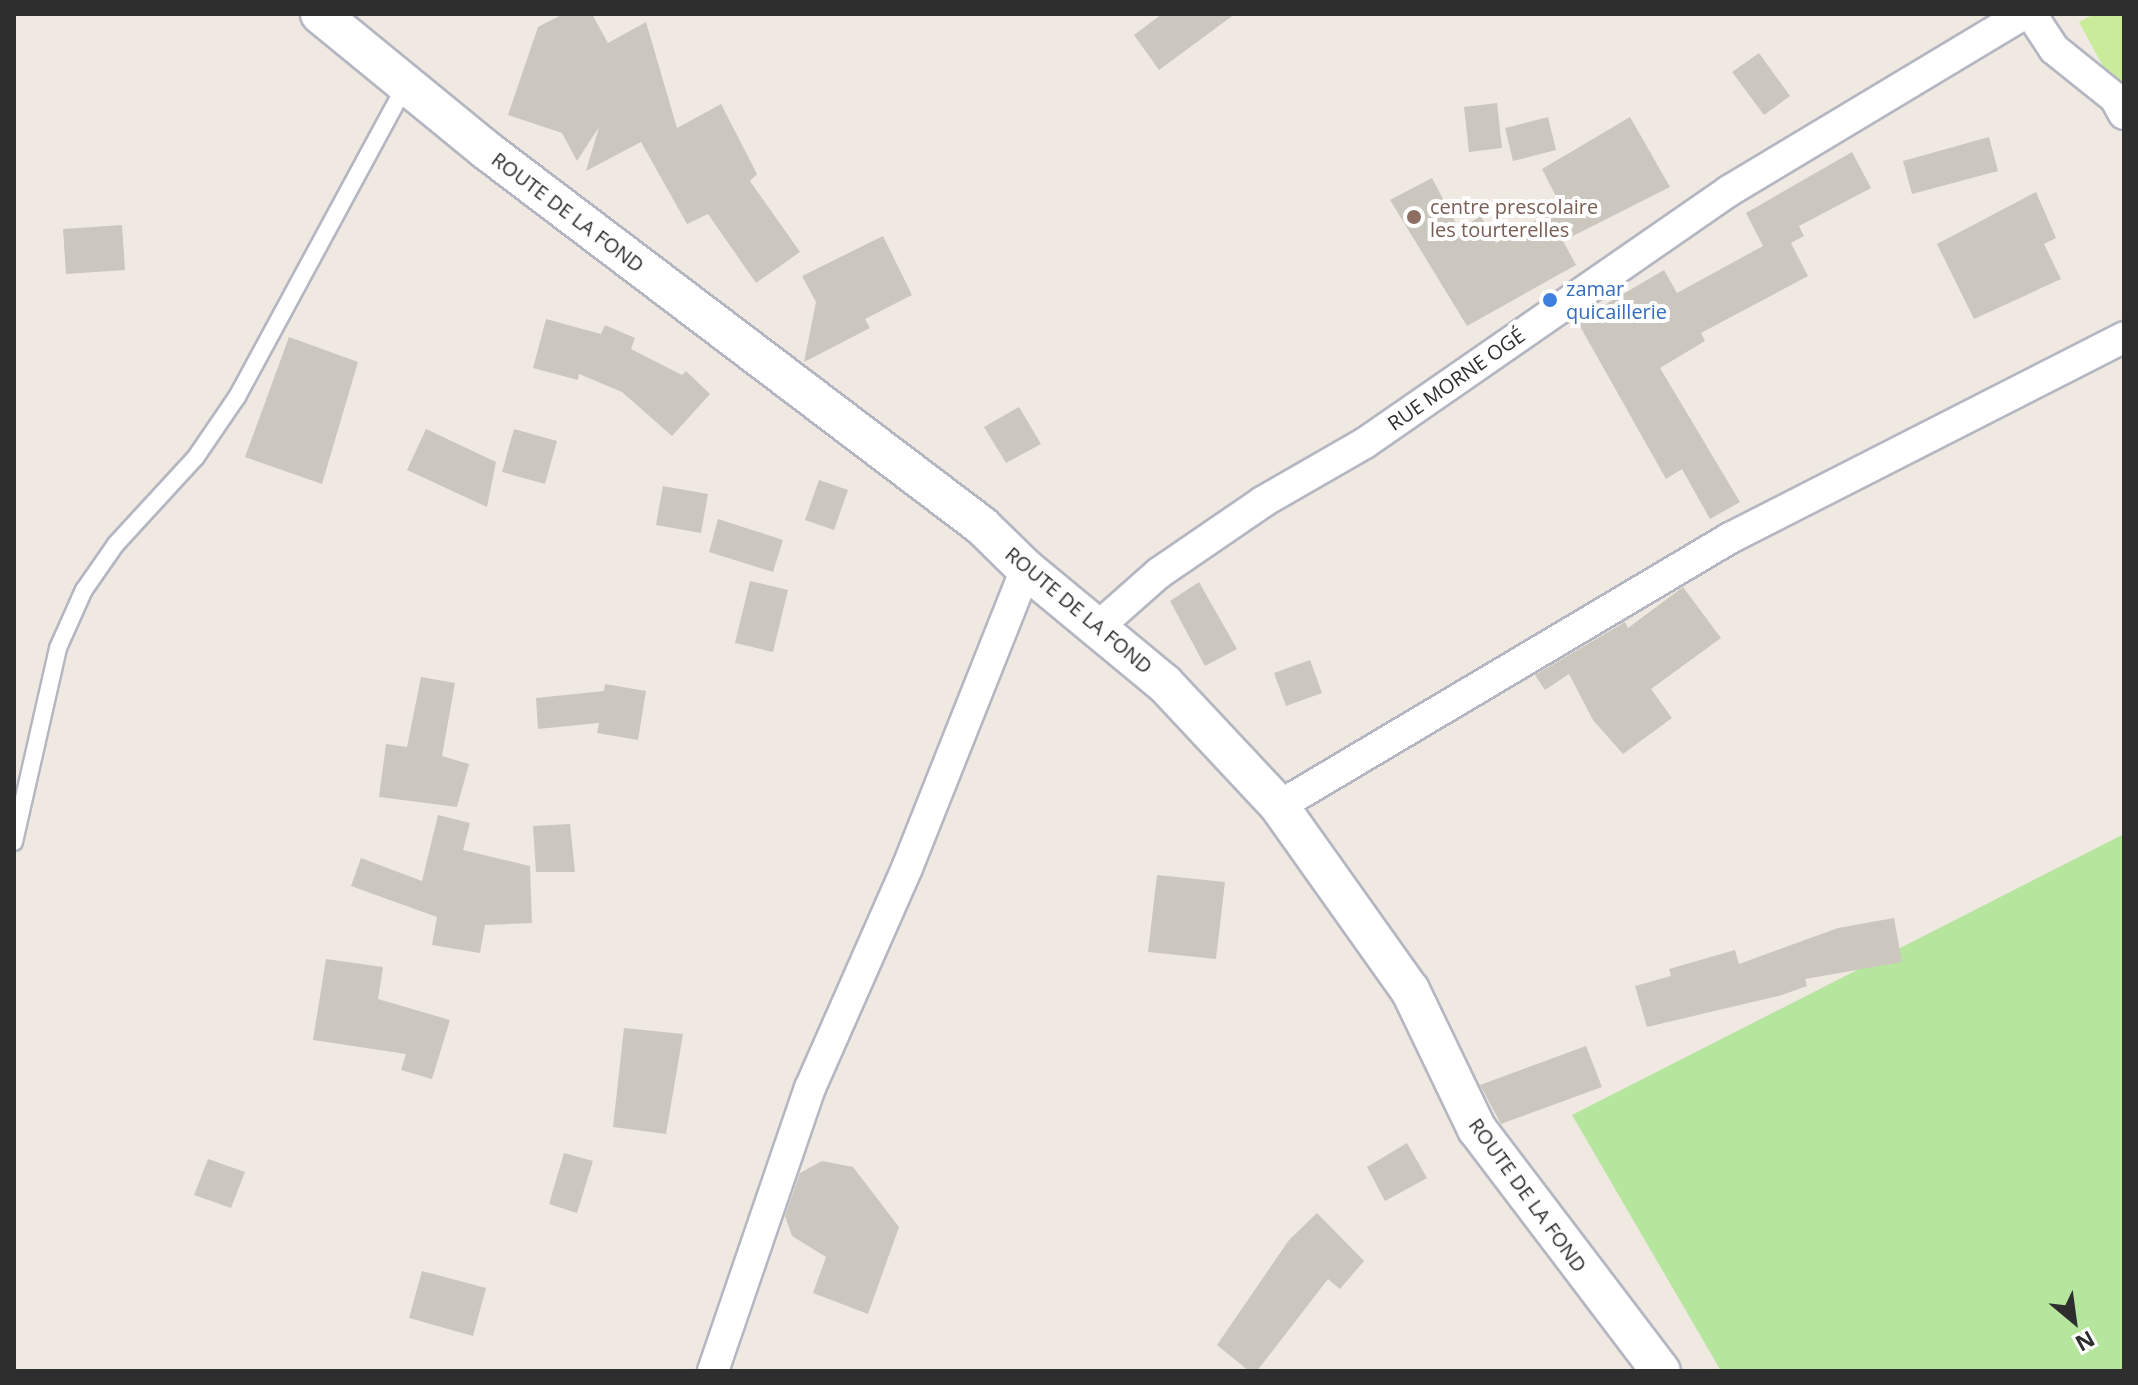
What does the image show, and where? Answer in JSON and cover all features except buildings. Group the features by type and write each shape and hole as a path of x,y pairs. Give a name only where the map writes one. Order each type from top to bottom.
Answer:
{"street":[{"name":"ROUTE DE LA FOND","path":"320,14 406,85 982,526 1026,569 1099,626 1165,684 1279,806 1410,990 1477,1129 1661,1371"},
{"name":"RUE MORNE OGÉ","path":"1099,626 1172,564 1264,501 1365,443 1729,191 2024,14"},
{"path":"2031,14 2054,49 2115,98 2124,114"},
{"path":"1279,806 1730,538 2124,337"},
{"path":"713,1371 810,1088 907,868 1026,569"}],"lane":[{"path":"14,842 58,648 84,590 116,544 196,457 237,397 406,85"}],"green space":[{"path":"2094,14 2124,14 2124,105 2079,22"},
{"path":"2124,834 2124,1371 1721,1371 1572,1115"}],"place":[{"name":"centre prescolaire les tourterelles","path":"1414,217"},
{"name":"zamar quicaillerie","path":"1550,300"}]}
